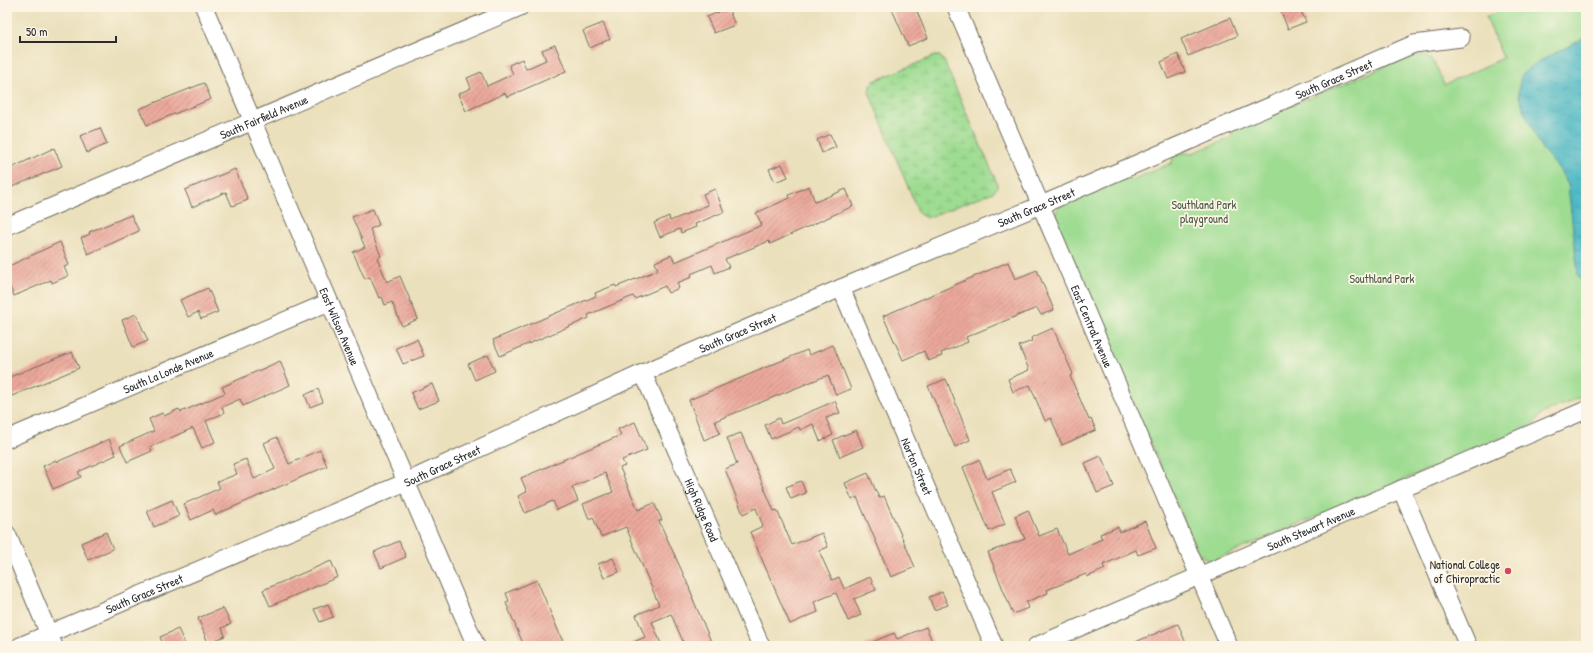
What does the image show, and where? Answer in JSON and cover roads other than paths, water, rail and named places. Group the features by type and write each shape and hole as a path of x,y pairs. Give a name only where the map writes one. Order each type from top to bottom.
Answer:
{"street":[{"name":"East Wilson Avenue","path":"204,7 476,646"},
{"name":"South Fairfield Avenue","path":"7,226 520,7"},
{"name":"East Central Avenue","path":"956,7 1229,646"},
{"name":"South Grace Street","path":"20,646 52,640 406,482 643,373 841,288 1041,206 1414,44 1461,38"},
{"name":"Norton Street","path":"841,288 994,646"},
{"name":"South La Londe Avenue","path":"7,439 329,302"},
{"name":"High Ridge Road","path":"643,373 760,646"},
{"name":"South Stewart Avenue","path":"1036,646 1198,575 1586,410"},
{"path":"1401,489 1468,646"},
{"path":"7,534 52,640"}],"water":[{"path":"1586,37 1586,290 1578,275 1568,185 1559,169 1542,149 1526,116 1518,93 1521,75 1536,63"}],"place":[{"name":"National College of Chiropractic","path":"1508,571"}],"park label":[{"name":"Southland Park playground","path":"1204,211"},
{"name":"Southland Park","path":"1382,278"}]}
